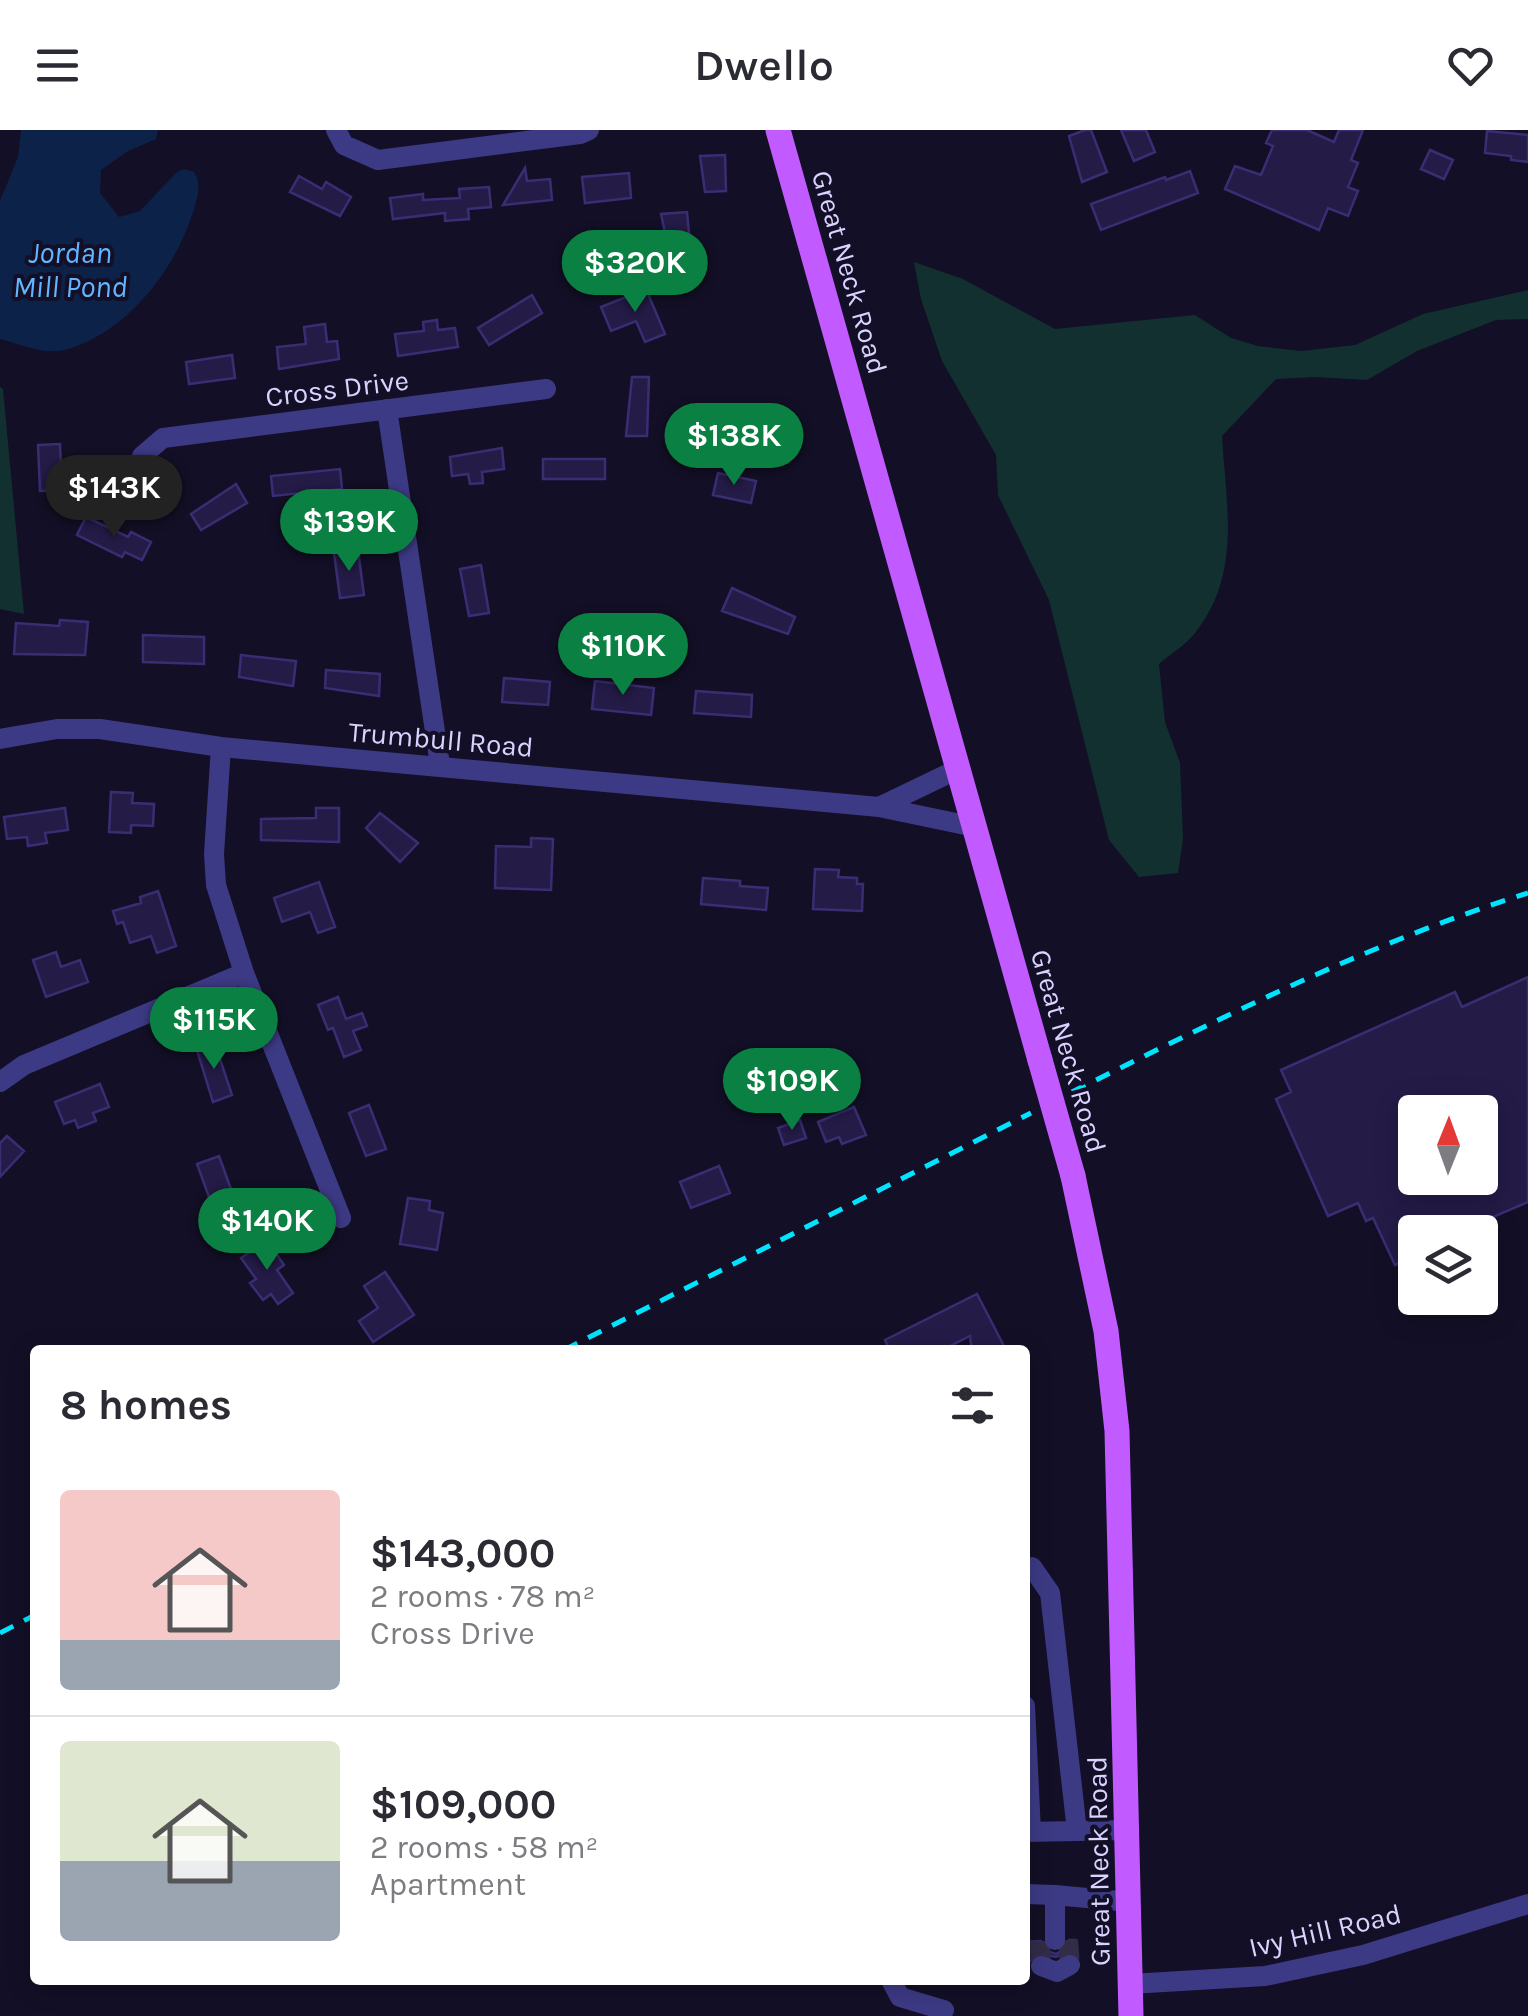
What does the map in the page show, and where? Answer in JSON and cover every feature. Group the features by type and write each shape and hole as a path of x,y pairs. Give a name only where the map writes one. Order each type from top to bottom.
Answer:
{"main road":[{"name":"Great Neck Road","path":"778,130 1073,1176 1106,1331 1118,1431 1131,2016"}],"street":[{"path":"336,130 344,146 378,160 589,130"},
{"name":"Cross Drive","path":"142,456 164,438 546,389"},
{"path":"387,409 440,765"},
{"name":"Trumbull Road","path":"0,738 57,729 100,729 221,746 878,807 974,827"},
{"path":"221,746 214,854 216,885 244,972 342,1218"},
{"path":"878,807 958,769"},
{"path":"0,1082 24,1065 244,972"},
{"path":"1030,1572 1050,1592 1078,1831"},
{"path":"1030,1832 1127,1830"},
{"path":"1030,1894 1129,1902"},
{"path":"1055,1895 1055,1937"},
{"name":"Ivy Hill Road","path":"1130,1984 1266,1976 1363,1955 1528,1904"},
{"path":"894,1985 900,1997 944,2010"}],"green space":[{"path":"914,262 963,279 1055,329 1195,315 1231,338 1301,351 1355,345 1423,314 1528,290 1528,319 1496,320 1417,351 1367,380 1276,379 1222,436 1228,539 1220,587 1195,633 1159,664 1165,722 1180,763 1183,839 1178,873 1139,877 1109,840 1049,600 998,495 996,455 942,361 921,299"},
{"path":"0,387 3,389 24,614 0,609"}],"water":[{"name":"Jordan Mill Pond","path":"21,130 158,130 156,139 128,151 101,170 100,193 119,217 140,211 177,172 194,172 198,181 197,199 186,231 148,294 111,328 59,351 34,349 0,339 0,201 18,157"}],"building":[{"path":"1091,130 1107,172 1082,182 1069,136"},
{"path":"1121,130 1146,130 1155,152 1134,161"},
{"path":"1272,130 1307,130 1334,142 1339,130 1363,130 1351,160 1358,163 1348,187 1358,191 1348,216 1328,208 1319,230 1225,189 1235,166 1261,175 1273,146 1266,143"},
{"path":"1487,131 1528,135 1528,162 1485,153"},
{"path":"1430,150 1453,160 1444,179 1421,169"},
{"path":"725,155 726,191 705,192 700,156"},
{"path":"525,168 527,181 550,179 552,200 503,205"},
{"path":"1190,171 1198,193 1101,230 1091,204"},
{"path":"629,173 631,198 585,203 582,177"},
{"path":"299,176 322,189 326,182 351,197 340,216 290,192"},
{"path":"489,187 491,207 468,209 469,219 445,221 445,213 393,219 390,198 423,194 423,200 460,198 459,189"},
{"path":"687,212 689,233 681,234 684,254 670,256 661,214"},
{"path":"646,289 665,334 645,342 636,321 611,331 601,307"},
{"path":"532,295 542,313 489,345 478,328"},
{"path":"437,320 438,330 455,328 458,347 398,356 395,334 424,331 423,322"},
{"path":"325,324 327,342 337,341 339,359 279,369 277,347 306,344 304,327"},
{"path":"232,355 235,378 189,384 186,362"},
{"path":"632,377 649,377 647,436 626,436"},
{"path":"60,444 62,490 40,491 38,445"},
{"path":"502,448 504,469 482,472 483,483 470,484 468,474 452,476 450,457"},
{"path":"543,459 605,459 605,479 543,479"},
{"path":"340,469 342,489 273,496 271,476"},
{"path":"718,473 756,481 751,503 713,495"},
{"path":"236,484 247,503 201,530 191,514"},
{"path":"86,517 128,537 131,532 151,542 142,560 125,552 122,557 77,535"},
{"path":"358,550 364,595 340,598 334,553"},
{"path":"481,565 489,613 469,616 460,569"},
{"path":"732,588 795,617 788,634 722,611"},
{"path":"60,620 88,622 85,655 14,654 16,623 59,626"},
{"path":"143,635 204,637 204,664 143,662"},
{"path":"241,655 296,661 293,686 239,677"},
{"path":"326,670 380,674 379,696 325,688"},
{"path":"504,678 550,682 548,705 502,702"},
{"path":"595,681 654,688 651,715 592,709"},
{"path":"696,691 752,695 751,717 694,713"},
{"path":"111,792 133,793 132,803 154,804 153,826 131,825 131,833 109,832"},
{"path":"65,808 68,830 45,833 47,843 28,846 27,837 7,839 4,817"},
{"path":"316,808 339,808 339,842 261,840 261,819 316,818"},
{"path":"380,813 418,843 400,862 366,828"},
{"path":"531,838 553,839 551,890 495,888 496,846 531,847"},
{"path":"815,869 839,870 838,877 857,878 857,884 863,884 862,911 813,909"},
{"path":"703,878 768,888 766,910 701,904"},
{"path":"319,882 335,927 318,933 310,912 282,922 274,898"},
{"path":"158,891 176,946 157,953 151,936 130,943 123,922 117,924 113,911 141,903 140,897"},
{"path":"56,952 61,967 80,960 88,982 46,997 33,960"},
{"path":"1528,977 1528,1202 1498,1215 1398,1215 1395,1265 1373,1218 1366,1221 1358,1203 1328,1216 1276,1099 1291,1092 1281,1070 1455,992 1462,1007"},
{"path":"338,997 346,1019 362,1013 367,1026 353,1031 361,1050 344,1057 333,1028 328,1030 318,1005"},
{"path":"214,1041 232,1095 213,1102 196,1047"},
{"path":"100,1084 109,1107 93,1113 96,1121 78,1128 75,1120 64,1124 55,1102"},
{"path":"369,1105 386,1149 366,1156 349,1113"},
{"path":"854,1107 866,1135 842,1144 839,1137 826,1142 818,1122"},
{"path":"800,1120 806,1138 784,1145 778,1128"},
{"path":"7,1136 24,1151 0,1177 0,1143"},
{"path":"219,1156 235,1200 213,1208 197,1164"},
{"path":"719,1166 730,1193 691,1208 680,1182"},
{"path":"408,1198 430,1201 429,1210 443,1213 437,1250 400,1244"},
{"path":"267,1240 284,1265 277,1270 293,1293 278,1304 271,1294 263,1300 250,1283 256,1279 241,1258"},
{"path":"385,1272 414,1315 373,1342 359,1321 378,1308 364,1286"},
{"path":"977,1294 1003,1345 971,1345 970,1336 952,1345 888,1345 885,1340"},
{"path":"1069,1940 1075,1940 1076,1953 1069,1951 1056,1957 1038,1953 1030,1961 1030,1942 1041,1941 1047,1951 1056,1954 1066,1948"}],"tunnel":[{"path":"1068,1940 1070,1965"},
{"path":"1040,1941 1041,1966"}],"railway":[{"path":"1072,1092 1353,958 1528,893"},
{"path":"574,1345 1031,1113"},
{"path":"0,1633 30,1618"}]}
